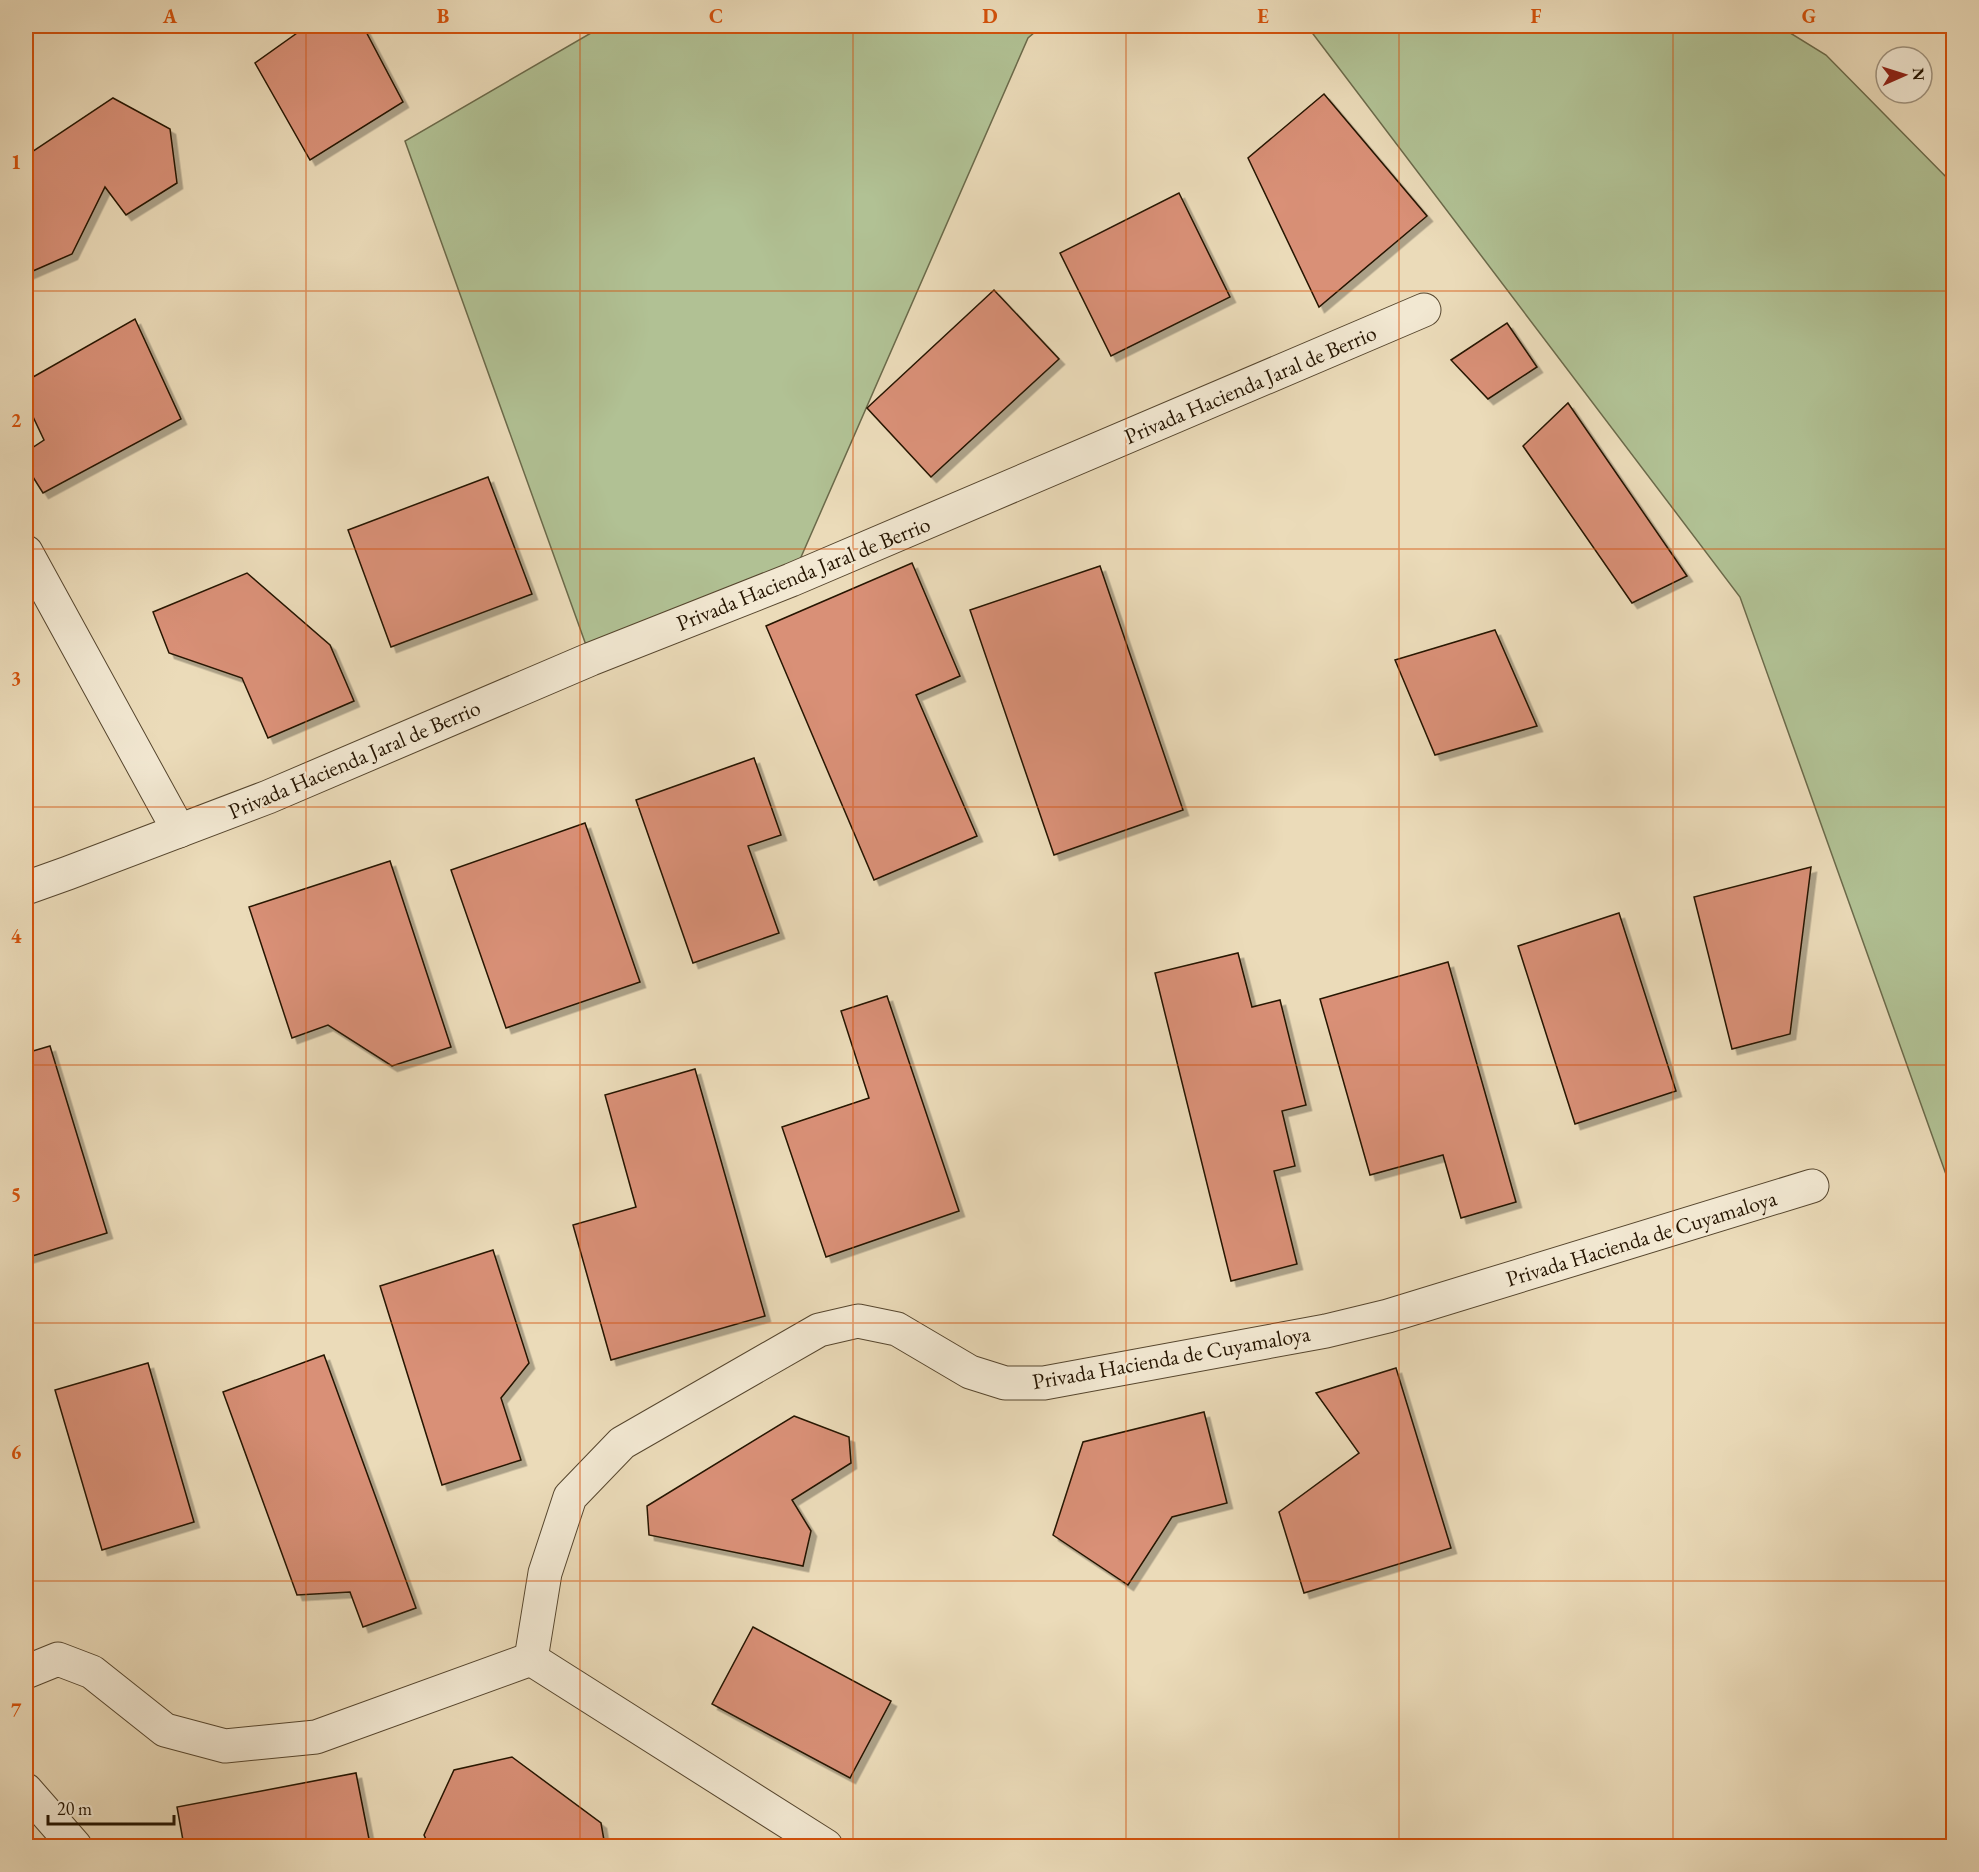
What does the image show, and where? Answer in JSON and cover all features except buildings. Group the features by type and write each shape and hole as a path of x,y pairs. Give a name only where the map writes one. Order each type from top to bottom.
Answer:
{"street":[{"name":"Privada Hacienda Jaral de Berrio","path":"26,888 268,797 591,659 791,580 1425,310"},
{"path":"26,552 179,831"},
{"name":"Privada Hacienda de Cuyamaloya","path":"531,1659 545,1573 570,1497 622,1443 819,1330 858,1321 897,1329 970,1372 1005,1383 1044,1383 1326,1331 1388,1316 1812,1186"},
{"path":"26,1672 58,1659 92,1672 165,1730 225,1746 316,1737 531,1659 826,1846"},
{"path":"26,1790 75,1846"}],"green space":[{"path":"603,26 1042,26 1028,38 791,580 591,659 405,141"},
{"path":"1307,26 1779,26 1826,55 1953,184 1953,1194 1740,597"}]}
